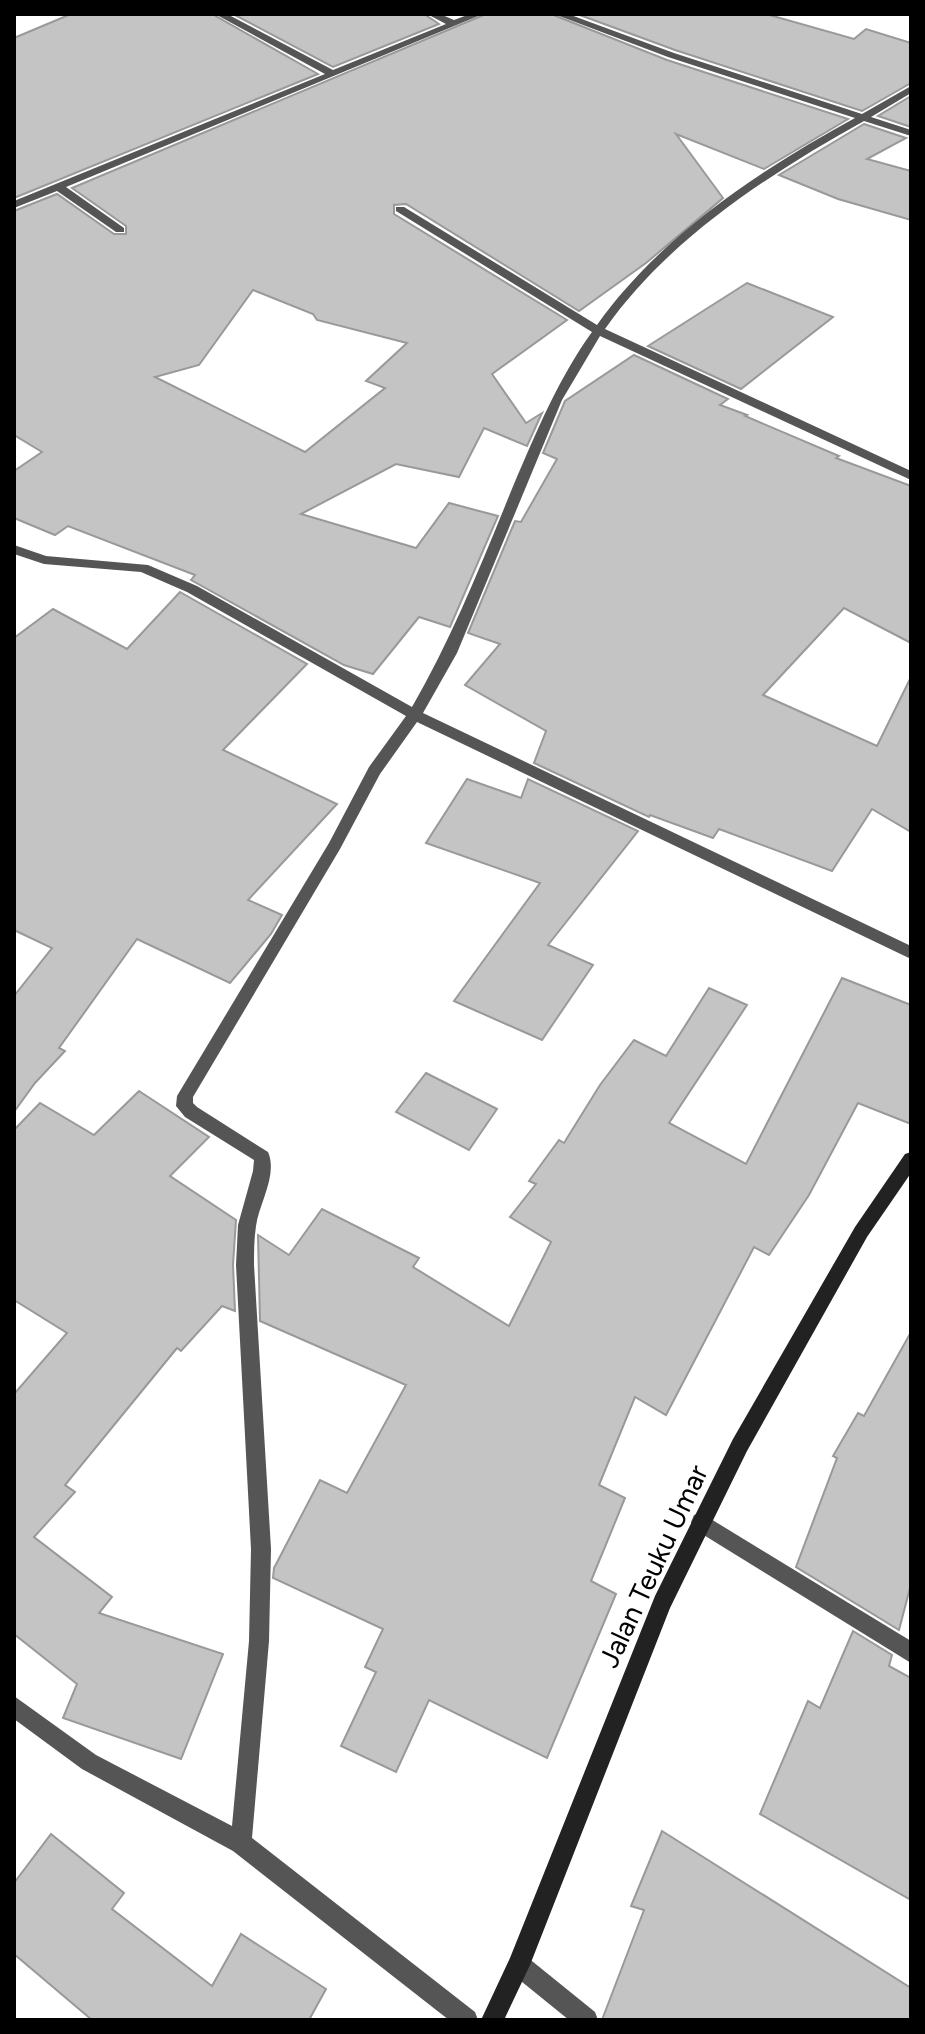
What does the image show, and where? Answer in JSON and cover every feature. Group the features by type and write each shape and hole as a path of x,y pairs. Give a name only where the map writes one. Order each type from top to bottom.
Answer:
{"main road":[{"name":"Jalan Teuku Umar","path":"492,2020 519,1965 656,1616 701,1522 740,1445 861,1232 911,1159"}],"street":[{"path":"220,14 333,74"},
{"path":"234,23 247,14"},
{"path":"432,14 455,24"},
{"path":"14,205 478,14"},
{"path":"559,14 861,119 911,133"},
{"path":"241,1843 259,1641 261,1549 245,1265 247,1225 262,1171 262,1157 191,1112 184,1106 185,1096 335,845 374,771 415,715 450,653 561,390 597,330 657,264 706,219 743,191 911,89"},
{"path":"58,187 120,230"},
{"path":"400,209 597,330 911,476"},
{"path":"14,549 44,560 143,568 192,589 415,715 911,953"},
{"path":"701,1522 911,1653"},
{"path":"14,1706 89,1762 241,1843 467,2020"},
{"path":"519,1965 587,2020"}],"building":[{"path":"71,14 212,14 318,74 14,198 14,38"},
{"path":"233,14 424,14 439,24 333,67"},
{"path":"486,14 551,14 667,60 848,119 764,169 676,134 723,198 646,263 579,311 406,204 394,205 394,214 567,320 492,374 526,423 542,413 527,446 484,428 459,477 396,464 301,514 416,548 449,503 498,516 450,627 419,617 373,674 344,665 191,580 195,575 68,526 55,535 14,518 14,471 42,452 14,435 14,211 57,194 114,234 126,234 126,226 72,188","holes":["253,290 313,314 317,320 407,343 366,381 385,388 305,452 155,377 199,365"]},
{"path":"577,14 766,14 854,39 866,29 911,43 911,83 862,111 675,50"},
{"path":"911,96 911,127 878,116"},
{"path":"864,124 906,138 867,159 911,171 911,220 838,199 779,175"},
{"path":"747,283 833,317 741,389 648,346"},
{"path":"634,355 728,399 720,405 839,456 836,458 911,486 911,643 844,608 763,695 877,746 911,677 911,832 872,809 832,871 719,829 713,838 649,817 534,763 546,731 465,685 500,644 468,633 515,521 521,522 557,459 543,453 565,401"},
{"path":"180,592 307,664 223,750 337,804 248,900 282,915 271,934 230,983 137,939 59,1048 65,1051 35,1083 14,1112 14,996 52,948 14,930 14,638 53,609 127,649"},
{"path":"467,779 521,798 528,779 638,831 548,945 593,965 542,1040 454,1001 540,883 426,843"},
{"path":"842,978 911,1005 911,1124 858,1103 809,1195 769,1255 754,1247 666,1415 635,1397 599,1485 625,1498 591,1581 616,1594 547,1758 429,1700 396,1772 341,1746 376,1672 365,1667 383,1629 273,1578 274,1568 320,1480 347,1493 406,1385 260,1321 258,1235 289,1255 322,1209 419,1258 413,1267 509,1326 551,1242 510,1217 536,1184 529,1181 559,1140 564,1143 600,1085 634,1040 666,1056 709,988 747,1005 669,1123 746,1164"},
{"path":"426,1073 497,1109 469,1150 396,1112"},
{"path":"139,1091 209,1137 170,1176 236,1220 233,1265 235,1311 222,1306 181,1351 177,1348 65,1485 75,1492 34,1537 112,1597 99,1613 223,1654 181,1759 63,1718 77,1684 14,1634 14,1394 67,1333 14,1300 14,1130 40,1103 94,1135"},
{"path":"911,1332 911,1584 899,1630 796,1567 837,1458 833,1456 858,1413 864,1416"},
{"path":"853,1631 892,1655 889,1666 911,1678 911,1900 760,1814 808,1701 820,1708"},
{"path":"662,1831 911,1988 911,2020 602,2020 644,1910 631,1906"},
{"path":"51,1834 124,1893 112,1909 212,1986 241,1934 326,1989 309,2020 92,2020 14,1954 14,1883"}]}
